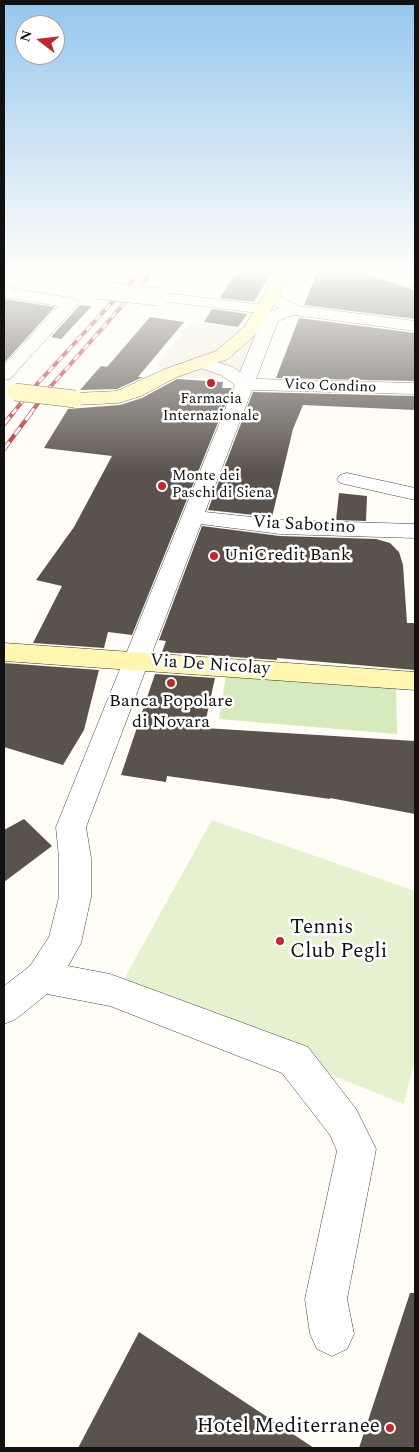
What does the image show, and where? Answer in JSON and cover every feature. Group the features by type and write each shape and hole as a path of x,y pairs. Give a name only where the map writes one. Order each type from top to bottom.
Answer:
{"street":[{"path":"4,375 39,338"},
{"path":"10,391 76,399 119,397 134,392 171,373 222,355 241,338"},
{"path":"4,1007 42,977 64,942 76,897 75,858 71,827 264,338"},
{"path":"200,362 227,371 246,384"},
{"name":"Vico Condino","path":"246,384 415,389"},
{"path":"347,478 415,494"},
{"name":"Via Sabotino","path":"193,517 280,527 415,531"},
{"name":"Via De Nicolay","path":"4,652 415,681"},
{"path":"42,977 110,990 295,1060 343,1122 357,1150 326,1299 332,1334"}],"green space":[{"path":"226,674 396,688 397,734 219,719"},
{"name":"Tennis Club Pegli","path":"212,820 415,891 415,1059 404,1104 118,990"}],"shaded area":[{"path":"178,338 269,338 255,380 180,377 155,365"}],"building":[{"path":"4,338 27,338 4,363"},
{"path":"132,338 171,338 138,377 143,377 117,389 80,390 101,366 107,367"},
{"path":"291,338 415,338 415,381 276,378"},
{"path":"177,379 223,382 222,388 232,388 132,635 108,632 104,648 33,643 62,586 36,580 74,527 112,456 44,448 68,409 120,405 142,398"},
{"path":"253,392 415,396 415,410 303,405 293,429 272,517 208,510"},
{"path":"339,493 367,496 366,521 336,520"},
{"path":"202,526 280,536 376,539 390,543 399,552 403,565 407,623 415,623 415,670 277,658 277,660 162,652 166,641 159,640"},
{"path":"4,663 99,670 84,730 63,765 4,747"},
{"path":"155,674 215,678 204,728 415,741 415,814 330,798 167,776 166,782 121,775"},
{"path":"24,819 52,846 4,882 4,830"},
{"path":"410,1293 415,1293 415,1448 359,1448"},
{"path":"139,1332 314,1448 78,1448"}],"railway":[{"path":"12,414 80,338"},
{"path":"30,414 51,386 94,338"},
{"path":"4,424 13,413"},
{"path":"4,449 31,413"}],"place":[{"name":"Farmacia Internazionale","path":"211,383"},
{"name":"Monte dei Paschi di Siena","path":"162,486"},
{"name":"UniCredit Bank","path":"214,556"},
{"name":"Banca Popolare di Novara","path":"171,683"},
{"name":"Tennis Club Pegli","path":"280,941"},
{"name":"Hotel Mediterranee","path":"390,1428"}]}
